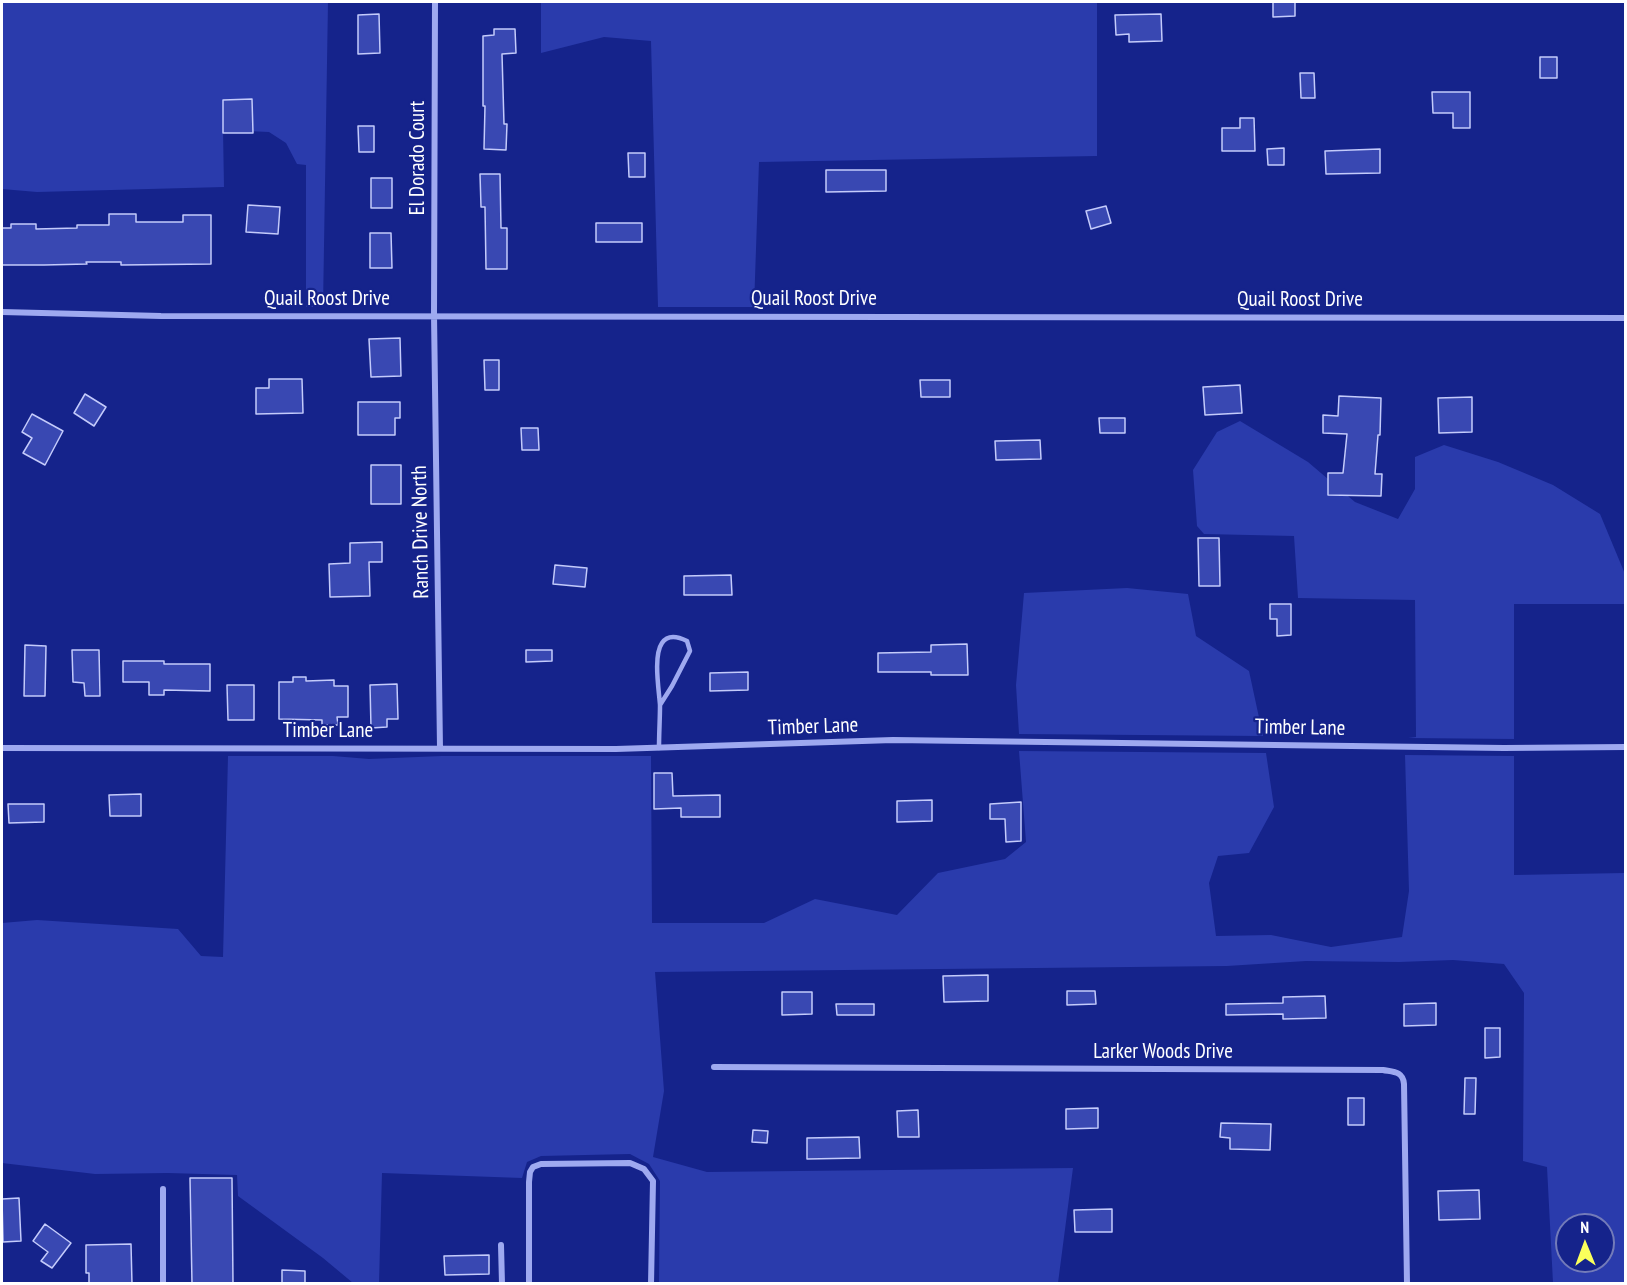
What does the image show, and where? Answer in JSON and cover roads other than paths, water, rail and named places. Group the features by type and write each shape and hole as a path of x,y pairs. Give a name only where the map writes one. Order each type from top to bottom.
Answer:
{"street":[{"name":"El Dorado Court","path":"434,315 435,2"},
{"name":"Quail Roost Drive","path":"2,312 161,316 1626,318"},
{"name":"Ranch Drive North","path":"434,315 440,748"},
{"name":"Timber Lane","path":"2,748 659,748 893,740 1504,748 1626,747"},
{"name":"Larker Woods Drive","path":"714,1068 1383,1070 1401,1074 1404,1077 1407,1284"},
{"path":"529,1284 529,1182 533,1167 541,1164 630,1162 644,1169 653,1181 651,1284"},
{"path":"163,1189 163,1284"},
{"path":"501,1245 502,1284"}],"lane":[{"path":"659,748 659,648 662,641 680,637 687,641 690,651 660,705"}]}
